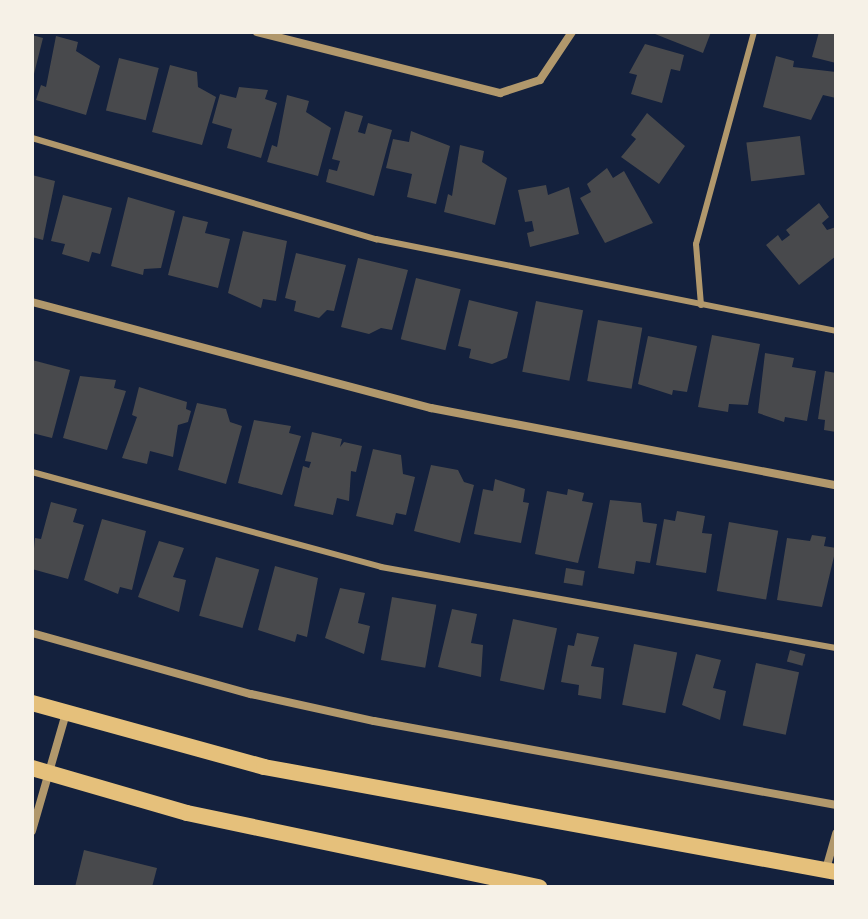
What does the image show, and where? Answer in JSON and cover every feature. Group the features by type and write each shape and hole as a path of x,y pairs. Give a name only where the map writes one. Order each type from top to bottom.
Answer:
{"main road":[{"path":"32,703 264,767 828,876"},
{"path":"32,768 201,817 539,887"}],"street":[{"path":"257,32 500,93 540,80 572,32"},
{"path":"32,302 431,408 836,485"},
{"path":"32,633 251,694 374,721 836,805"},
{"path":"32,831 66,713"},
{"path":"828,876 836,833"}],"lane":[{"path":"701,305 696,244 754,32"},
{"path":"32,138 376,239 836,331"},
{"path":"32,472 381,567 836,648"}],"building":[{"path":"650,32 711,32 703,53"},
{"path":"819,32 836,32 836,63 812,57"},
{"path":"32,35 43,38 33,78 32,78"},
{"path":"56,36 78,42 76,51 100,66 86,115 36,100 41,85 46,87"},
{"path":"645,44 684,55 680,71 671,69 662,103 631,94 637,75 629,73"},
{"path":"776,56 794,61 793,67 836,72 836,98 823,95 811,120 763,107"},
{"path":"119,58 159,68 146,120 106,110"},
{"path":"170,65 197,72 198,87 216,97 202,145 152,132"},
{"path":"239,87 268,90 265,99 277,103 261,158 227,148 232,129 212,123 220,94 236,98"},
{"path":"287,95 309,101 306,112 331,128 318,176 267,162 272,145 277,147"},
{"path":"345,111 363,116 358,132 365,134 368,123 392,130 374,196 326,182 329,169 337,171 340,161 332,159"},
{"path":"647,113 685,146 659,184 621,157 636,139 631,135"},
{"path":"411,131 450,146 436,204 407,197 412,174 386,168 393,139 409,142"},
{"path":"800,136 805,175 751,181 746,143"},
{"path":"460,145 484,151 482,162 507,178 495,225 444,212 448,194 452,196"},
{"path":"607,168 613,178 624,171 653,223 605,243 580,198 591,192 587,184"},
{"path":"32,175 55,181 43,240 32,237"},
{"path":"546,185 548,195 569,187 579,234 530,247 527,233 534,231 532,221 525,222 518,190"},
{"path":"63,195 112,208 100,254 92,252 89,262 62,254 65,244 51,241"},
{"path":"128,197 175,211 161,268 144,269 143,275 111,266"},
{"path":"819,203 829,217 822,223 827,230 836,227 836,256 799,285 766,245 778,235 782,241 790,235 786,230"},
{"path":"183,216 208,222 205,233 230,239 218,288 168,275"},
{"path":"243,231 287,241 276,301 263,299 261,308 228,293"},
{"path":"296,253 346,265 334,311 327,310 319,318 294,311 296,301 285,298"},
{"path":"358,258 408,270 392,330 381,328 369,334 341,327"},
{"path":"416,278 461,289 445,350 401,339"},
{"path":"469,300 518,312 507,358 492,364 469,358 471,349 458,346"},
{"path":"536,301 583,310 569,381 522,372"},
{"path":"598,320 642,328 632,389 587,381"},
{"path":"712,335 760,344 748,405 729,404 728,412 698,407"},
{"path":"648,336 697,346 687,392 673,390 672,395 638,384"},
{"path":"765,353 794,358 792,367 816,371 807,421 785,417 784,422 758,413"},
{"path":"32,360 70,370 52,438 32,433"},
{"path":"825,371 836,373 836,432 824,430 825,420 818,419"},
{"path":"80,376 116,380 114,388 126,391 107,450 63,438"},
{"path":"139,387 187,402 186,409 191,411 188,422 178,425 173,457 150,451 147,464 122,458 137,417 132,415"},
{"path":"197,403 226,409 230,422 242,426 226,484 178,470"},
{"path":"254,420 291,426 289,433 301,436 282,495 238,483"},
{"path":"312,432 342,439 340,447 344,442 362,446 356,472 351,471 349,501 337,498 333,515 294,506 303,466 309,468 311,462 305,461"},
{"path":"373,449 401,455 403,474 415,477 406,515 396,513 393,525 356,516"},
{"path":"431,465 458,470 464,482 474,485 460,543 414,531"},
{"path":"495,479 525,489 523,502 529,503 521,543 474,534 483,489 493,491"},
{"path":"568,489 584,493 582,501 593,503 578,563 535,554 547,491 567,495"},
{"path":"610,500 641,503 643,522 657,524 650,563 636,561 634,574 598,568"},
{"path":"51,502 77,509 73,522 84,525 68,579 32,569 35,538 41,539"},
{"path":"677,511 705,516 702,533 712,534 706,573 656,565 664,519 675,521"},
{"path":"102,519 146,531 132,590 120,587 118,594 84,580"},
{"path":"729,522 778,531 766,600 717,591"},
{"path":"812,535 826,537 824,546 836,548 822,607 777,600 787,538 810,541"},
{"path":"159,541 184,548 173,577 186,580 179,612 138,597"},
{"path":"216,557 259,569 242,628 199,616"},
{"path":"275,566 318,578 307,637 297,634 295,642 258,630"},
{"path":"566,568 585,571 582,586 564,583"},
{"path":"340,588 365,593 358,623 370,626 364,654 325,638"},
{"path":"392,597 436,605 425,668 381,660"},
{"path":"452,609 477,614 471,643 483,645 481,677 438,667"},
{"path":"513,619 557,628 544,690 500,681"},
{"path":"577,633 599,637 591,666 604,668 601,699 578,695 579,685 561,682 568,645 574,646"},
{"path":"634,644 677,652 665,713 622,705"},
{"path":"790,650 805,654 802,666 787,662"},
{"path":"696,654 721,660 713,688 726,691 720,720 682,705"},
{"path":"756,663 799,672 786,735 743,726"},
{"path":"84,850 157,868 152,887 75,887"}]}
